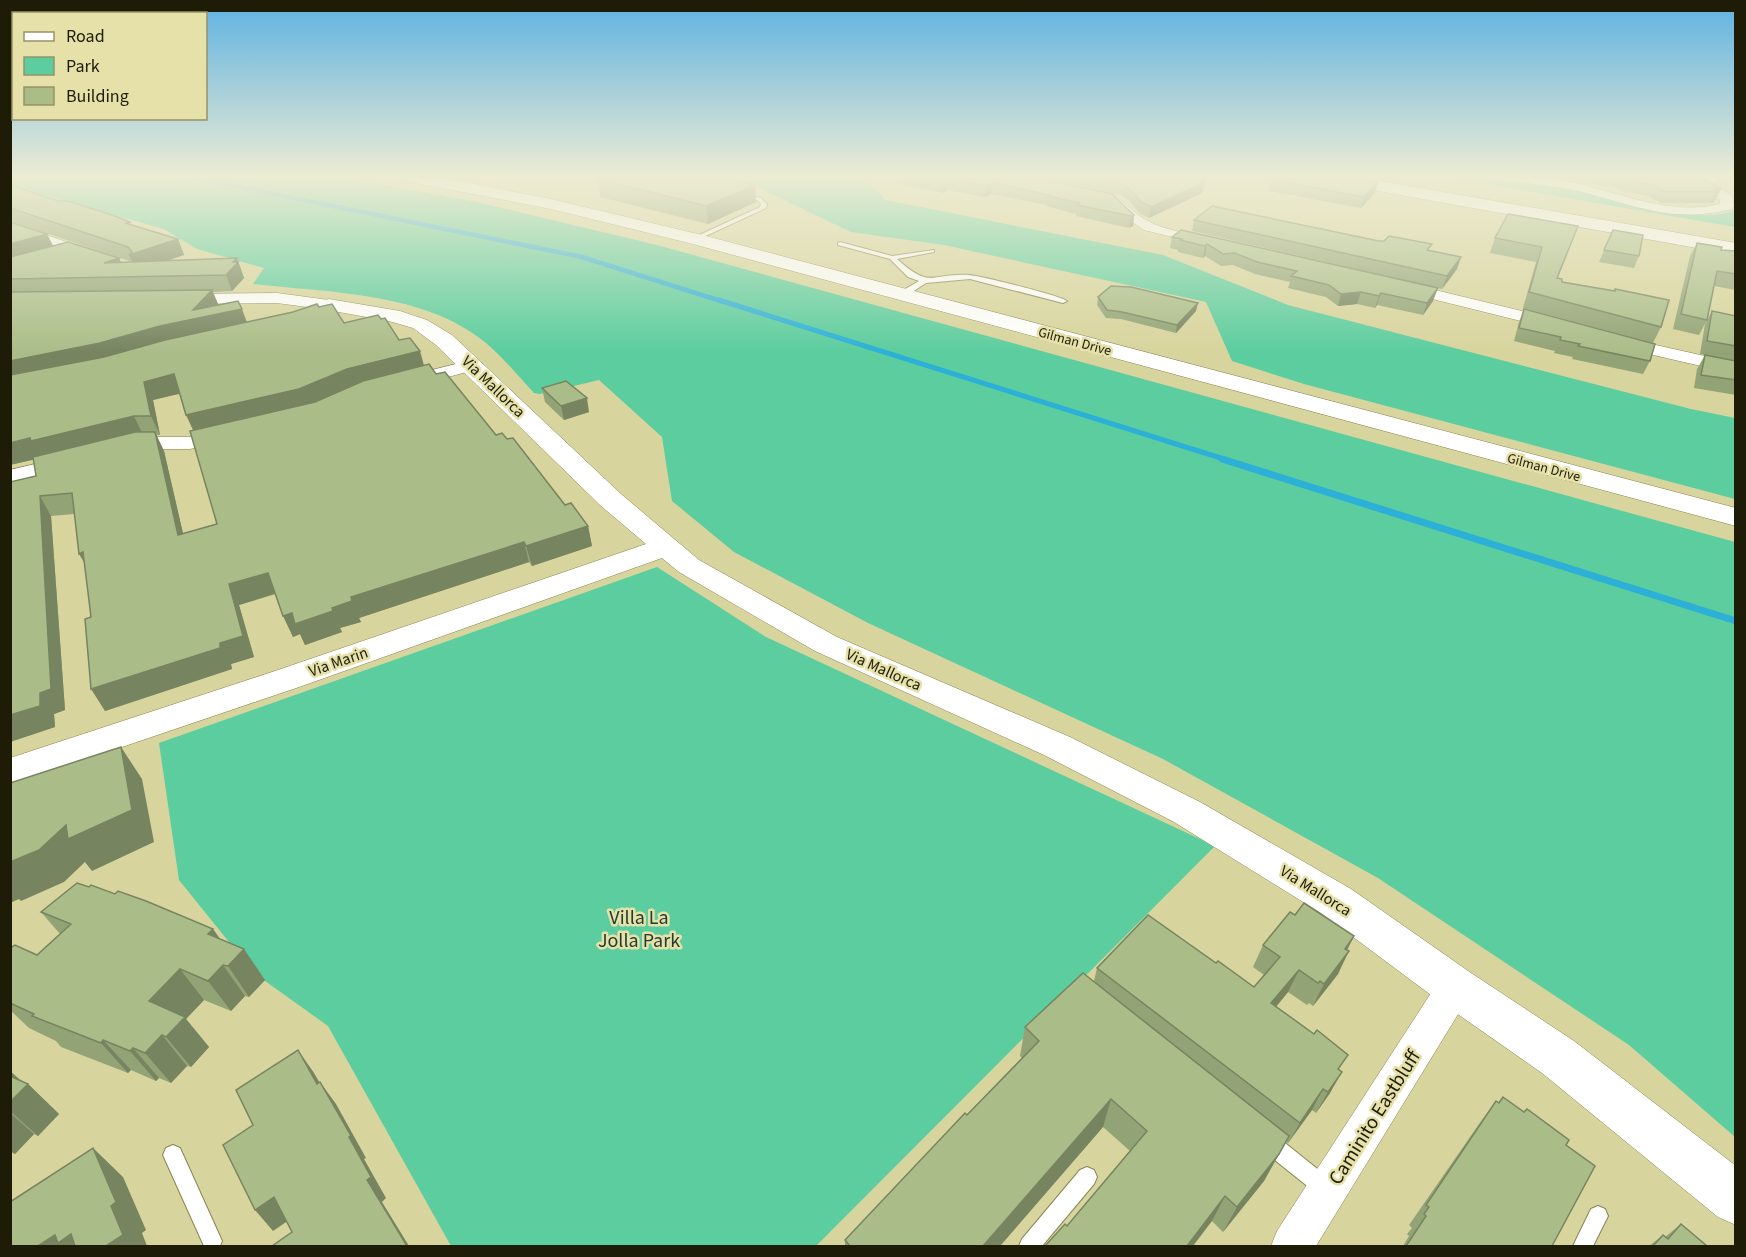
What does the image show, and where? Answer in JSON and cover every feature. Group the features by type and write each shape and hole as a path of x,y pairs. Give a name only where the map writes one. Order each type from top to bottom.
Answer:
{"main road":[{"name":"Gilman Drive","path":"681,236 914,288 1260,392 1736,517"},
{"path":"1660,236 1736,249"}],"street":[{"path":"34,236 108,260"},
{"path":"1186,236 1224,245"},
{"path":"55,256 77,249"},
{"path":"1385,283 1566,327"},
{"path":"168,299 277,298 316,312"},
{"name":"Via Mallorca","path":"316,312 393,315 420,324 444,340 472,365 611,500 688,566 826,644 1057,746 1187,812 1336,901 1455,987 1558,1057 1736,1199"},
{"path":"1610,339 1677,357 1736,369"},
{"path":"384,387 472,365"},
{"path":"111,452 144,443 190,443 245,431"},
{"path":"10,476 89,457"},
{"name":"Via Marin","path":"10,772 301,674 664,547"},
{"name":"Caminito Eastbluff","path":"1295,1245 1455,987"}],"lane":[{"path":"695,239 702,236"},
{"path":"840,244 892,258 932,251"},
{"path":"892,258 911,275 914,288 970,278 1063,301"},
{"path":"1254,1131 1328,1190"},
{"path":"173,1155 210,1245"},
{"path":"1029,1246 1087,1177"},
{"path":"1583,1246 1598,1216"}],"green space":[{"path":"175,236 618,236 1735,542 1735,1137 1629,1045 1378,878 1163,759 868,623 734,552 672,501 662,437 599,380 540,394 534,393 486,343 461,326 434,314 405,304 375,298 253,284 264,268 197,249"},
{"path":"877,236 1065,236 1163,255 1288,305 1691,409 1735,418 1735,499 1304,384 1232,361 1206,302 944,245"},
{"name":"Villa La Jolla Park","path":"657,567 766,637 1215,846 816,1246 451,1246 328,1026 254,973 179,880 159,743"}],"building":[{"path":"10,236 41,236 10,244"},
{"path":"94,236 167,236 178,239 129,255 132,252 128,247"},
{"path":"1206,236 1438,288 1427,303 1381,293 1379,296 1361,292 1341,294 1329,285 1291,276 1297,271 1257,262 1235,253 1223,254 1207,244 1205,246 1172,237"},
{"path":"1265,236 1354,236 1379,241 1384,241 1389,236 1432,244 1427,250 1461,257 1447,276"},
{"path":"1496,236 1574,236 1557,278 1562,279 1562,282 1615,291 1615,289 1669,300 1661,327 1529,292 1542,247 1495,238"},
{"path":"1610,236 1643,236 1639,256 1604,250"},
{"path":"68,242 119,258 104,263 237,258 233,262 238,262 226,275 10,279 10,257"},
{"path":"1697,243 1722,247 1721,250 1736,251 1736,274 1717,271 1707,320 1681,314"},
{"path":"1111,286 1131,287 1198,303 1177,325 1107,310 1098,297"},
{"path":"212,290 193,310 238,301 242,309 160,326 100,343 10,361 10,292"},
{"path":"317,304 319,307 332,304 344,323 378,315 381,319 385,318 399,340 410,338 420,351 347,369 299,389 186,415 174,374 144,382 151,416 134,416 31,441 30,438 10,443 10,375 104,357 165,340 293,312"},
{"path":"1524,309 1655,344 1650,361 1578,346 1580,344 1560,340 1561,337 1519,328"},
{"path":"1712,311 1736,316 1736,346 1707,341"},
{"path":"1705,355 1736,361 1736,380 1701,375"},
{"path":"429,364 436,374 445,372 496,435 502,433 507,439 513,438 565,505 571,503 588,526 526,546 524,542 351,597 352,601 332,608 333,611 295,624 292,613 283,616 268,573 229,584 243,636 220,643 220,648 91,689 85,619 91,617 83,552 79,554 72,493 40,496 51,689 40,693 40,706 10,715 10,482 36,476 33,457 135,432 155,432 178,535 217,524 190,431 315,402 363,381"},
{"path":"566,381 587,398 561,406 542,388"},
{"path":"121,747 132,810 68,839 66,825 39,850 10,862 10,783"},
{"path":"77,883 89,887 91,885 115,894 118,891 146,901 213,929 208,934 244,949 228,966 223,965 208,981 180,969 149,1001 185,1017 166,1037 162,1035 145,1053 133,1048 130,1051 103,1040 101,1043 32,1016 34,1014 10,1003 10,948 15,945 37,955 71,924 41,912"},
{"path":"1304,903 1354,936 1345,949 1349,951 1324,984 1320,981 1318,983 1299,970 1271,1003 1314,1034 1317,1030 1348,1055 1338,1069 1342,1072 1328,1092 1323,1089 1300,1123 1097,968 1148,915 1254,987 1280,957 1263,945 1290,912 1295,915"},
{"path":"1083,973 1289,1136 1279,1154 1237,1207 1225,1196 1187,1246 1045,1246 1065,1224 1067,1226 1147,1131 1111,1099 983,1246 850,1246 845,1240 965,1113 967,1115 1039,1041 1025,1027"},
{"path":"298,1050 317,1084 320,1082 351,1136 349,1137 371,1177 367,1180 407,1246 272,1246 292,1232 274,1197 255,1210 223,1145 253,1125 236,1090"},
{"path":"10,1076 28,1084 10,1102"},
{"path":"1503,1097 1524,1112 1527,1109 1569,1140 1566,1145 1595,1166 1552,1246 1406,1246 1426,1216 1424,1214 1429,1207 1426,1205 1496,1101 1499,1103"},
{"path":"93,1148 116,1202 111,1206 123,1235 106,1246 75,1246 71,1234 58,1243 55,1235 38,1246 10,1246 10,1202"},
{"path":"1681,1224 1707,1246 1653,1246 1663,1235 1668,1239"}],"waterway":[{"path":"478,236 582,257 724,302"},
{"path":"719,300 1227,460"},
{"path":"1222,459 1736,621"}]}
